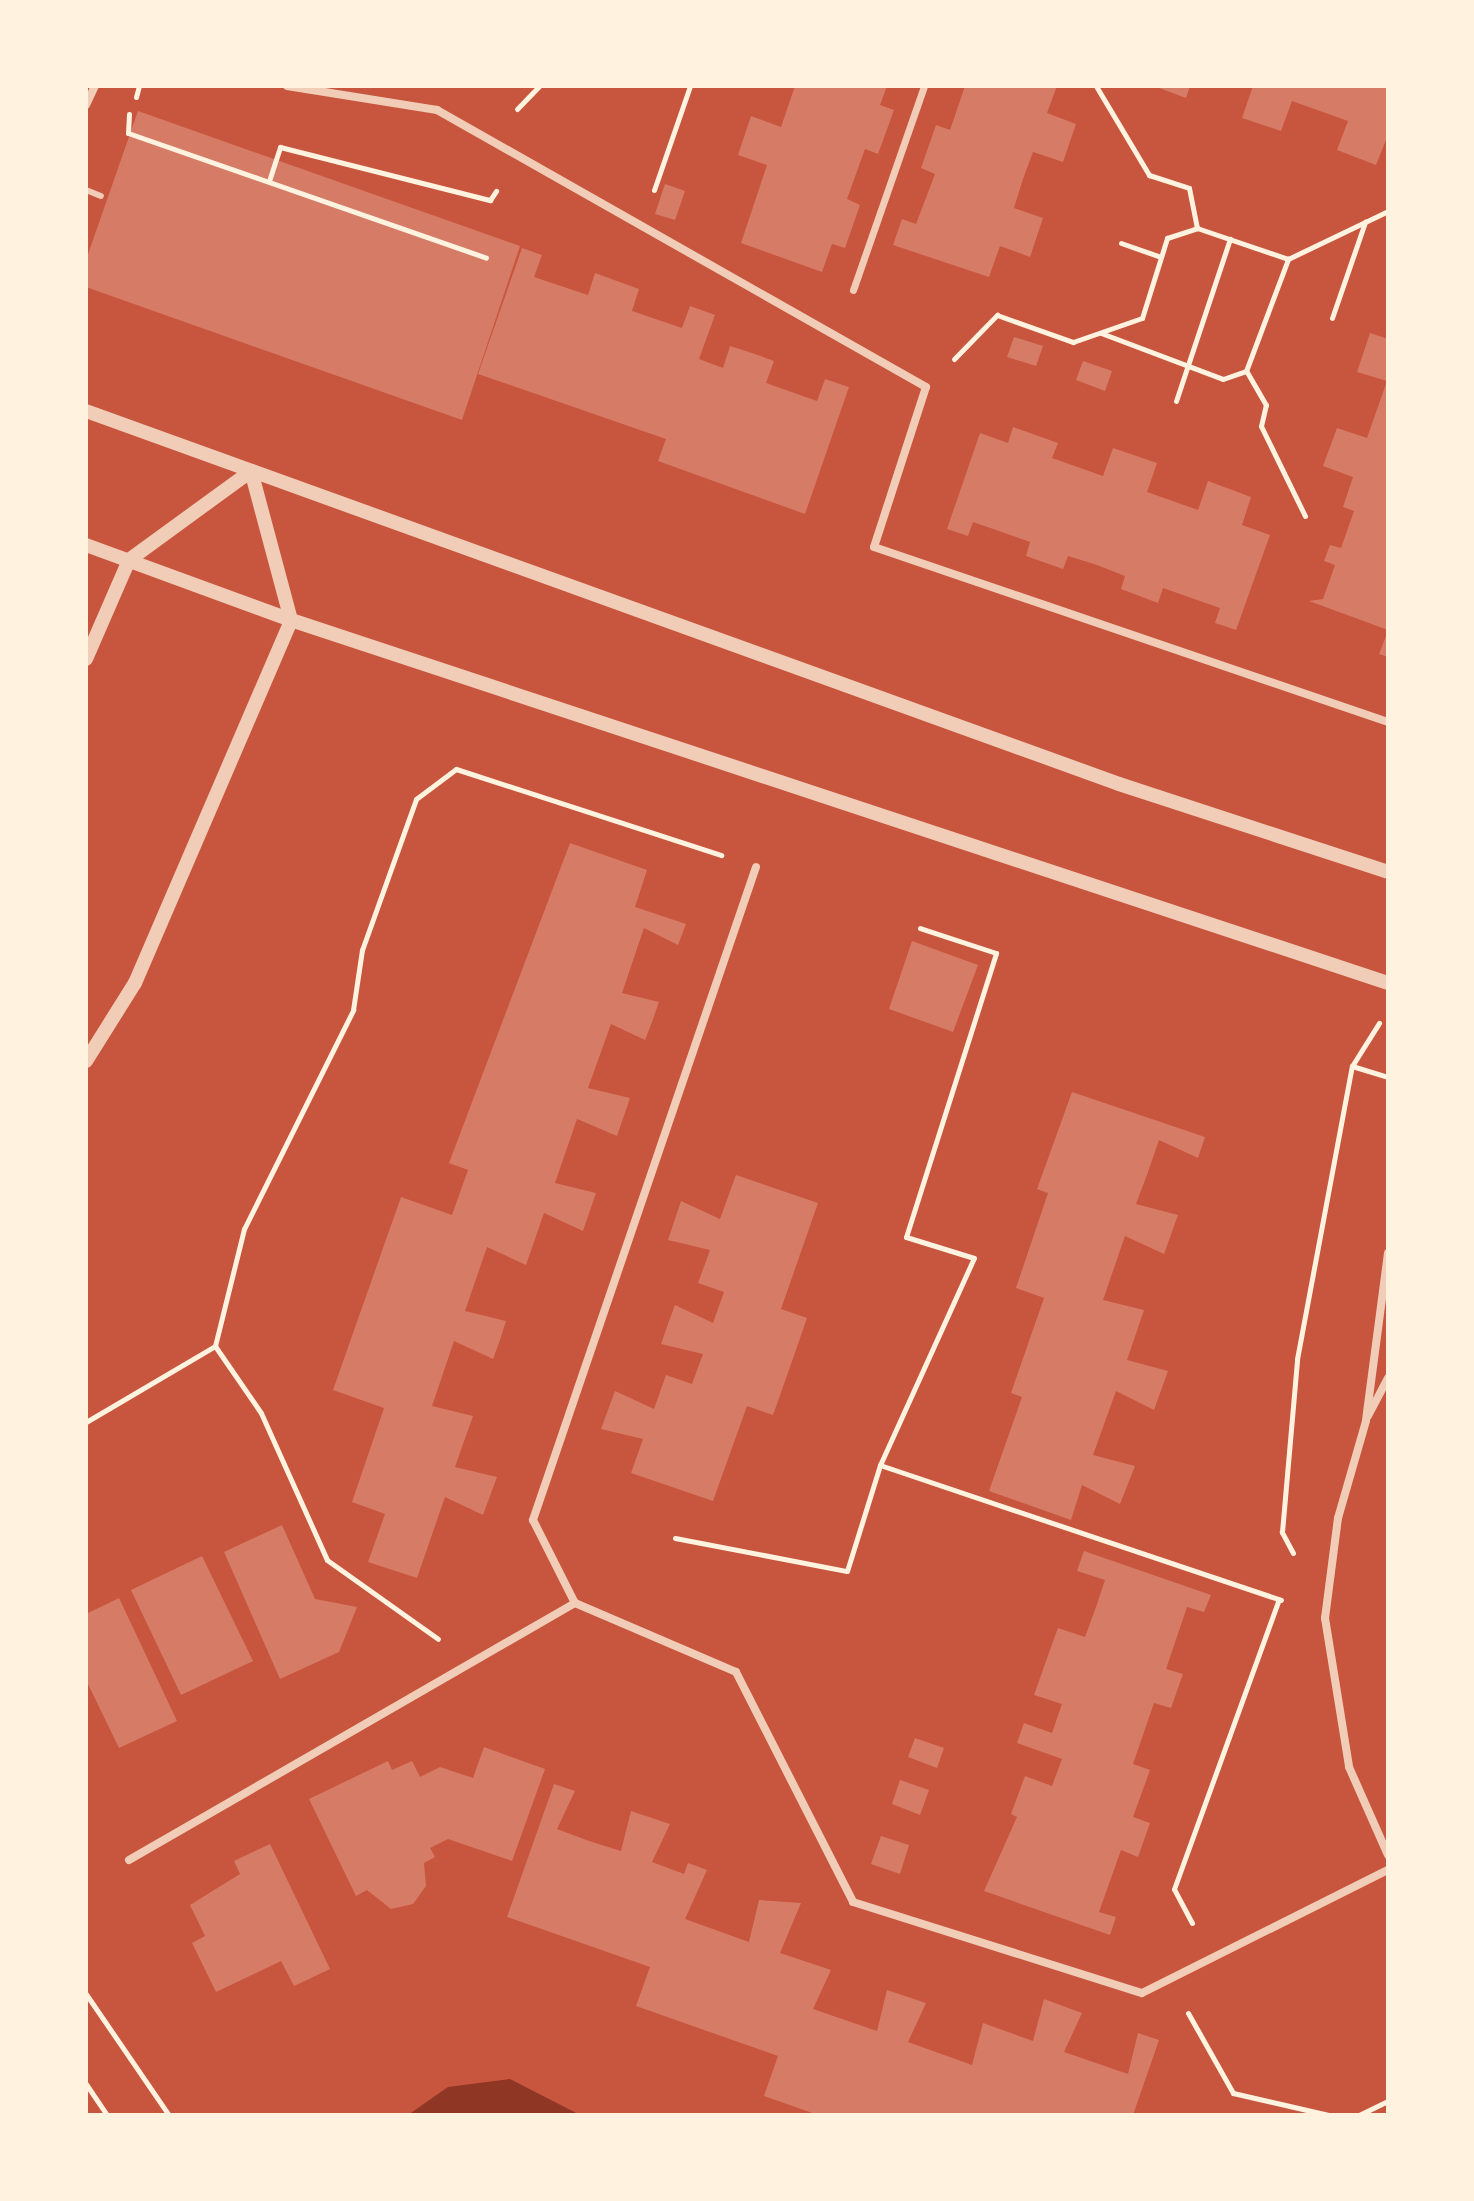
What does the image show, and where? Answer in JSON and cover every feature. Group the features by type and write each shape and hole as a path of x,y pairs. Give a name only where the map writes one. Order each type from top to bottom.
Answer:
{"street":[{"path":"86,105 95,86"},
{"path":"287,86 437,110 926,387 874,547 1388,722"},
{"path":"853,290 924,86"},
{"path":"86,411 1119,784 1388,872"},
{"path":"86,659 129,560 251,471"},
{"path":"86,1061 135,983 291,620 251,471"},
{"path":"86,545 291,620 1388,983"},
{"path":"756,867 533,1520 575,1603 736,1672 853,1902 1142,1993 1388,1870"},
{"path":"1388,1253 1366,1421 1338,1518 1325,1618 1349,1767 1388,1855"},
{"path":"1366,1421 1388,1378"},
{"path":"129,1860 468,1660 575,1603"}],"lane":[{"path":"86,190 101,196"}],"path":[{"path":"642,224 690,86"},
{"path":"1096,86 1149,175 1189,188 1197,228"},
{"path":"132,106 123,131 486,258"},
{"path":"269,181 280,147 490,200 498,193 487,185"},
{"path":"1246,371 1288,259 1388,211"},
{"path":"1332,318 1365,222"},
{"path":"926,387 997,315 1073,342 1142,318 1167,238 1197,228 1288,259"},
{"path":"1176,401 1230,239"},
{"path":"1121,243 1161,257"},
{"path":"1100,333 1223,379 1246,371"},
{"path":"1246,371 1266,405 1261,426 1305,516"},
{"path":"86,1422 215,1346 244,1229 353,1010 362,950 416,799 456,769 756,867"},
{"path":"675,1538 847,1571 880,1465 974,1258 906,1237 996,953 920,928"},
{"path":"1325,1618 1282,1532 1297,1359 1352,1066 1388,1008"},
{"path":"1352,1066 1388,1077"},
{"path":"215,1346 261,1413 327,1560 468,1660"},
{"path":"880,1465 1279,1599 1325,1618"},
{"path":"1279,1599 1174,1889 1205,1948 1184,2006 1233,2093 1328,2115"},
{"path":"86,1994 169,2115"},
{"path":"86,2084 107,2115"},
{"path":"1359,2115 1388,2101"}],"shaded area":[{"path":"510,2079 580,2115 408,2115 448,2087"}],"building":[{"path":"795,86 887,86 880,105 894,110 878,154 865,149 847,199 860,205 845,248 832,244 822,272 741,243 767,165 738,155 751,116 781,127"},
{"path":"965,86 1057,86 1047,113 1076,124 1063,162 1033,152 1023,179 1014,208 1043,218 1030,257 1000,246 989,277 893,245 902,219 916,224 935,174 921,168 936,125 950,130"},
{"path":"1154,86 1190,86 1186,98"},
{"path":"1253,86 1388,86 1388,135 1376,165 1337,150 1348,121 1292,101 1281,131 1242,118"},
{"path":"138,111 520,246 462,420 86,287 86,260"},
{"path":"665,184 685,191 675,220 655,214"},
{"path":"522,248 542,255 534,277 588,295 595,273 639,289 632,311 682,328 690,306 715,315 699,359 723,368 730,346 752,353 774,361 766,383 817,401 825,379 849,387 805,514 658,461 666,439 478,374"},
{"path":"1370,333 1388,339 1388,630 1309,601 1323,599 1335,565 1324,561 1330,545 1341,548 1354,511 1343,507 1353,477 1323,466 1337,428 1367,438 1387,381 1357,372"},
{"path":"1014,337 1043,346 1036,366 1007,357"},
{"path":"1083,361 1112,371 1105,391 1076,380"},
{"path":"1013,427 1058,443 1052,458 1103,476 1113,448 1157,463 1147,492 1198,510 1208,481 1251,497 1242,525 1270,535 1236,630 1215,623 1220,608 1163,588 1158,603 1121,589 1125,576 1097,565 1068,556 1063,569 1026,556 1030,542 973,522 968,536 947,529 980,433 1008,443"},
{"path":"1388,631 1388,657 1379,654"},
{"path":"570,843 647,870 635,907 686,924 678,945 644,928 622,993 659,1002 652,1022 645,1040 611,1024 588,1088 630,1098 617,1136 577,1119 555,1183 596,1193 583,1231 544,1213 526,1265 487,1247 465,1311 506,1321 500,1340 493,1359 454,1341 432,1406 473,1416 455,1467 497,1477 483,1515 445,1497 417,1578 368,1562 385,1514 352,1502 384,1408 333,1390 401,1197 452,1215 468,1170 449,1163"},
{"path":"912,941 978,965 953,1032 889,1009"},
{"path":"1072,1092 1205,1137 1198,1158 1159,1140 1136,1204 1178,1215 1164,1254 1125,1236 1103,1300 1144,1310 1127,1360 1168,1371 1154,1410 1116,1391 1093,1455 1135,1466 1120,1504 1082,1485 1071,1520 989,1491 1022,1397 1011,1393 1044,1298 1016,1288 1048,1193 1037,1189"},
{"path":"736,1175 818,1203 781,1309 807,1318 790,1367 773,1415 747,1406 713,1501 631,1473 643,1439 601,1429 615,1391 654,1409 666,1375 692,1384 703,1354 661,1344 675,1305 713,1323 724,1292 698,1283 710,1250 668,1240 681,1201 720,1219"},
{"path":"282,1525 315,1599 357,1607 339,1652 280,1679 224,1552"},
{"path":"1084,1551 1211,1595 1204,1612 1187,1607 1166,1669 1183,1674 1171,1708 1154,1703 1133,1764 1150,1770 1133,1817 1150,1823 1138,1857 1121,1850 1099,1912 1116,1917 1110,1935 984,1891 1017,1817 1011,1814 1025,1776 1052,1786 1062,1759 1017,1743 1024,1723 1052,1733 1062,1704 1034,1695 1058,1628 1085,1637 1095,1610 1105,1580 1077,1571"},
{"path":"202,1556 253,1661 181,1695 131,1590"},
{"path":"119,1598 177,1721 119,1748 86,1680 86,1614"},
{"path":"915,1738 944,1748 937,1768 908,1757"},
{"path":"484,1747 545,1769 512,1861 448,1839 430,1848 435,1857 424,1863 426,1886 413,1904 391,1909 367,1890 356,1896 309,1799 388,1761 392,1770 412,1761 420,1777 440,1767 473,1778"},
{"path":"900,1780 929,1790 920,1815 892,1804"},
{"path":"554,1784 575,1791 557,1829 589,1841 621,1851 631,1811 670,1824 652,1862 684,1874 688,1863 707,1870 685,1919 749,1942 759,1900 801,1903 780,1953 831,1970 813,2009 877,2031 887,1990 926,2003 908,2042 972,2065 983,2023 1033,2041 1044,1999 1082,2013 1064,2052 1128,2074 1138,2033 1159,2040 1133,2115 818,2115 764,2096 778,2056 636,2006 650,1967 507,1917"},
{"path":"881,1836 909,1845 900,1874 871,1864"},
{"path":"270,1844 330,1969 294,1986 281,1961 216,1992 192,1943 205,1936 190,1905 240,1874 234,1861"}]}
